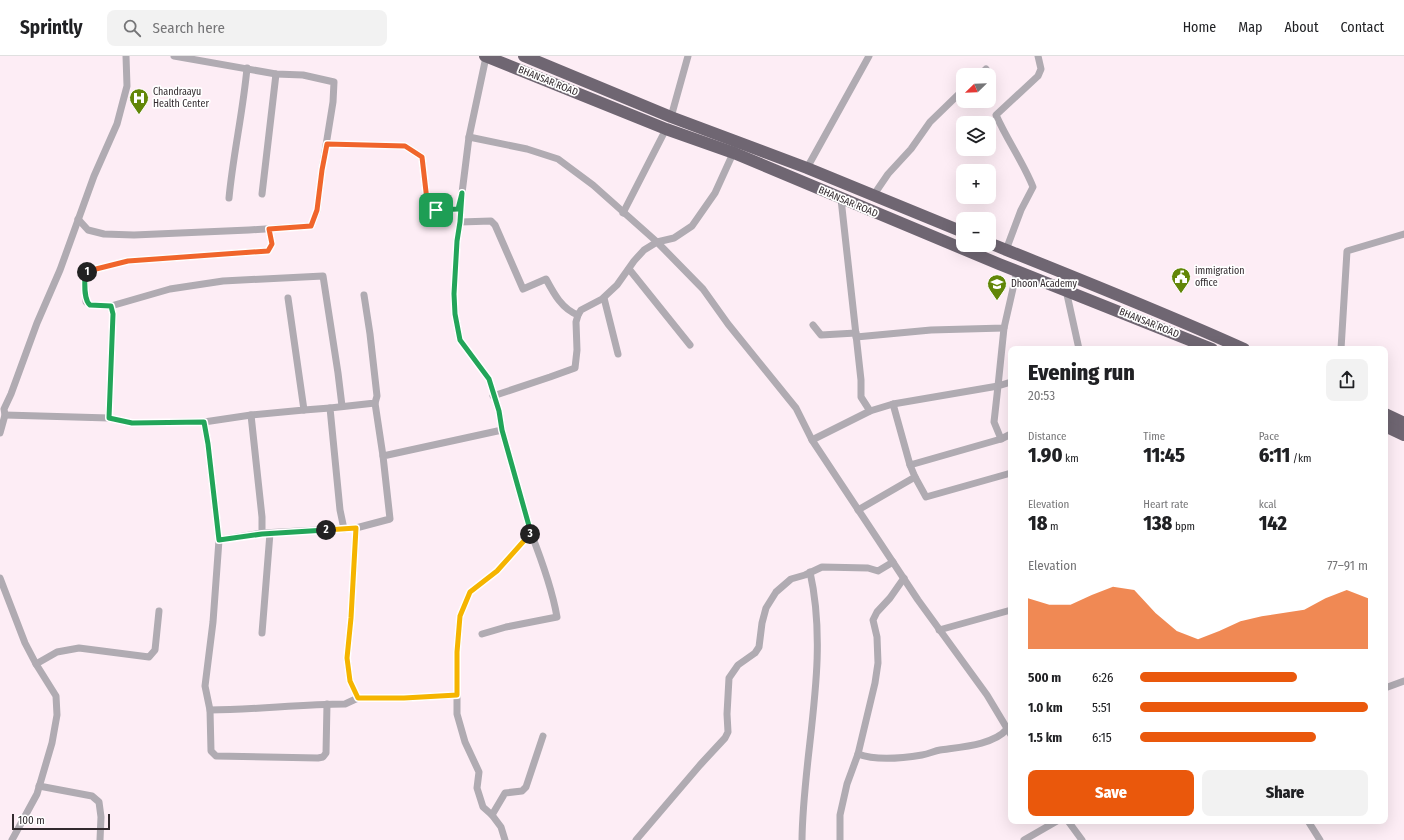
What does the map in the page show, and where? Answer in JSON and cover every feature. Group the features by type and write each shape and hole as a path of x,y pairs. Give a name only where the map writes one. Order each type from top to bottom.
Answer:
{"highway":[{"name":"BHANSAR ROAD","path":"485,56 666,129 734,153 841,199 1205,346"},
{"name":"BHANSAR ROAD","path":"524,56 544,60 671,117 807,168 956,229"},
{"name":"BHANSAR ROAD","path":"996,246 1021,254 1237,346"},
{"path":"1388,415 1404,423"},
{"path":"1388,427 1404,435"}],"street":[{"path":"0,433 3,411 11,394 37,323 60,270 94,176 117,124 127,86 126,56"},
{"path":"78,220 88,230 104,234 163,234 311,226 317,210 333,102 334,82 303,75 276,74 174,56"},
{"path":"482,634 506,627 556,617 554,598 531,533 502,430 499,411 489,379 460,340 455,314 454,286 462,193 469,136 485,56"},
{"path":"671,117 688,56"},
{"path":"807,168 868,56"},
{"path":"1006,250 1021,210 1033,187 1017,153 1004,133 996,115 1038,76 1041,69 1038,56"},
{"path":"229,198 246,86 247,68"},
{"path":"262,194 276,74"},
{"path":"873,196 888,174 911,149 930,122 956,97"},
{"path":"623,213 666,129"},
{"path":"469,136 527,149 558,159 593,185 657,242 703,289 728,324 796,408 812,440 858,510 939,630 987,695 1008,730"},
{"path":"494,396 575,368 577,350 576,322 581,310 604,298 617,285 644,250 657,242 674,238 692,226 714,193 734,153 738,141"},
{"path":"327,144 405,146 422,157 428,209 458,209 462,193"},
{"path":"841,199 861,380 861,397 870,411"},
{"path":"460,222 491,222 495,225 523,289 546,279 556,298 570,312 578,315"},
{"path":"269,229 272,244 268,251 128,261 92,270 85,273 86,302 90,305 111,306 170,289 223,281 323,276 342,406"},
{"path":"1341,346 1347,251 1404,234"},
{"path":"629,269 690,345"},
{"path":"1001,439 994,422 1004,328 1017,271"},
{"path":"1066,290 1078,346"},
{"path":"219,540 266,533 356,528 390,519 375,403 377,396 376,378 364,295"},
{"path":"288,298 304,410"},
{"path":"604,298 618,354"},
{"path":"109,418 113,314 111,306"},
{"path":"813,325 821,335 856,335 931,330 1004,328"},
{"path":"812,440 870,411 893,404 998,386 1008,383"},
{"path":"3,411 109,418 132,423 204,422 251,415 375,403"},
{"path":"893,404 910,465 926,497 1008,474"},
{"path":"330,408 340,510 344,528"},
{"path":"251,415 262,517 266,533 262,633"},
{"path":"204,422 219,540 213,622 205,686 210,710 211,750 216,756 323,757 326,753 327,704"},
{"path":"383,456 502,430"},
{"path":"910,465 1001,439 1008,436"},
{"path":"858,510 915,477"},
{"path":"356,528 351,618 347,658 350,681 358,698"},
{"path":"505,840 501,827 492,815 483,807 478,788 479,772 465,742 457,714 457,652 460,616 470,592 497,571 531,533"},
{"path":"636,840 725,738 728,732 727,714 729,678 738,666 755,653 759,647 762,623 766,608 776,592 791,579 822,567 852,569 868,568 878,571 893,562"},
{"path":"802,840 802,816 817,676 818,644 815,593 810,572"},
{"path":"0,578 25,643 56,696 57,715 52,743 37,794 12,840"},
{"path":"840,840 840,815 847,784 858,754 871,704 878,663 877,637 873,620 877,612 890,598 904,578"},
{"path":"36,664 57,652 79,648 149,657 155,650 159,611"},
{"path":"939,630 1008,611"},
{"path":"1388,687 1404,681"},
{"path":"210,710 240,710 345,704 358,698 404,698 457,695"},
{"path":"858,754 867,758 924,754 938,750 960,748 986,742 1008,732"},
{"path":"492,815 505,793 522,791 526,787 543,736"},
{"path":"39,786 92,796 99,802 101,817 100,840"},
{"path":"1024,840 1052,824"},
{"path":"1070,824 1082,840"},
{"path":"1310,824 1320,840"}],"place":[{"name":"Chandraayu Health Center","path":"139,115"},
{"name":"immigration office","path":"1181,294"},
{"name":"Dhoon Academy","path":"997,301"}],"route":[{"path":"327,144 405,146 422,157 428,209 436,210 458,209 462,193 454,294 455,314 460,340 489,379 499,411 502,430 531,533 497,571 470,592 460,616 457,652 457,695 404,698 358,698 350,681 347,658 351,618 356,528 270,533 219,540 204,422 132,423 109,418 113,314 111,306 90,305 86,302 85,273 128,261 268,251 272,244 269,229 311,226 317,210 327,144"}]}
